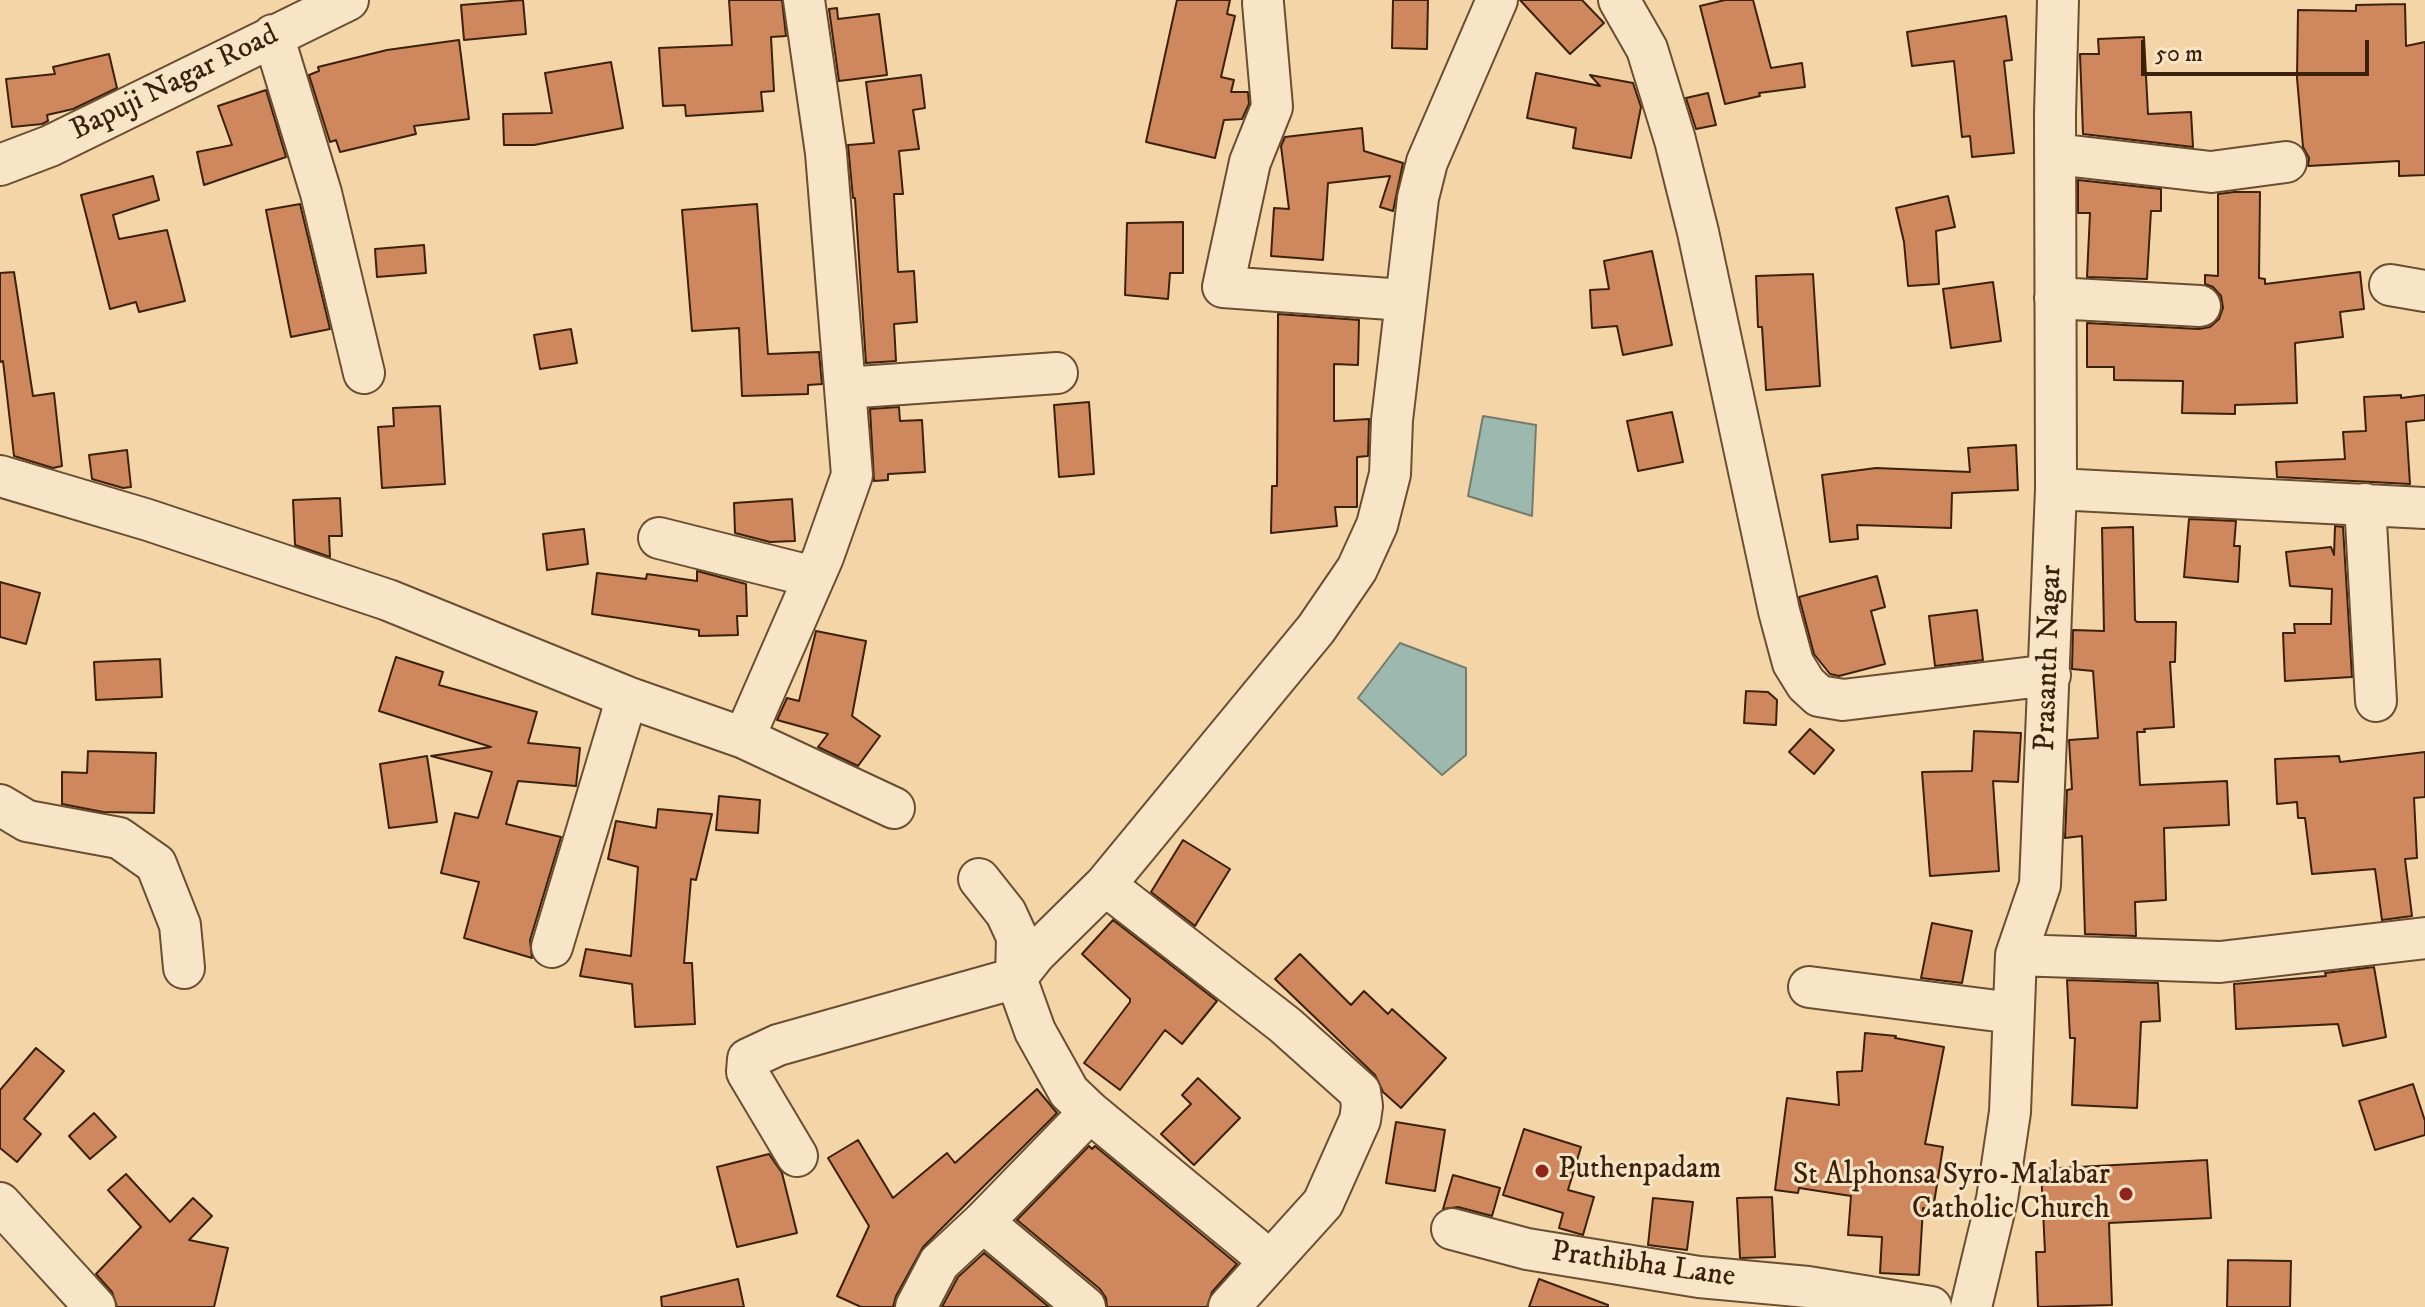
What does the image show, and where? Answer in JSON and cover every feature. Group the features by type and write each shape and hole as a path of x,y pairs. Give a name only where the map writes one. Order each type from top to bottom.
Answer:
{"street":[{"name":"Bapuji Nagar Road","path":"0,165 50,146 348,0"},
{"path":"744,738 814,577 852,475 826,153 804,0"},
{"path":"797,1156 747,1072 750,1057 778,1045 1016,978 1035,954 1105,885 1316,629 1357,569 1377,525 1390,474 1404,300 1418,198 1427,162 1497,0"},
{"path":"1619,0 1647,49 1675,140 1698,232 1779,611 1793,663 1806,684 1819,696 1843,700 2050,675"},
{"name":"Prasanth Nagar","path":"1971,1307 1997,1199 2010,1112 2016,955 2040,885 2056,489 2058,0"},
{"path":"1263,3 1272,107 1250,162 1223,287 1404,300"},
{"path":"273,35 321,193 364,373"},
{"path":"2055,154 2211,172 2286,162"},
{"path":"2055,298 2200,306"},
{"path":"845,388 1057,373"},
{"path":"0,476 148,520 388,600 627,697 744,738 894,808"},
{"path":"2056,489 2425,508"},
{"path":"2365,504 2376,701"},
{"path":"659,538 814,577"},
{"path":"552,947 627,697"},
{"path":"0,805 27,821 119,838 156,864 180,925 184,968"},
{"path":"979,879 1006,913 1017,937 1016,978 1035,1031 1069,1092 1269,1260"},
{"path":"1105,885 1285,1025 1360,1092 1360,1120 1323,1203 1229,1307"},
{"path":"2016,955 2220,962 2425,938"},
{"path":"1809,987 2013,1013"},
{"path":"916,1307 939,1263 1090,1112"},
{"path":"0,1203 95,1307"},
{"path":"983,1222 1085,1307"},
{"name":"Prathibha Lane","path":"1452,1229 1527,1249 1699,1277 1808,1287 1931,1307"}],"shaded area":[{"path":"1483,416 1536,425 1532,516 1468,496"},
{"path":"1400,643 1466,668 1466,755 1442,775 1358,698"}],"building":[{"path":"523,0 526,34 464,40 461,5"},
{"path":"729,0 782,0 786,36 771,37 774,91 761,92 763,111 686,116 685,105 663,106 659,48 732,45"},
{"path":"1177,0 1230,0 1227,14 1235,16 1221,77 1234,80 1231,92 1248,92 1249,104 1242,119 1224,120 1215,158 1146,142"},
{"path":"1393,0 1428,0 1427,49 1392,48"},
{"path":"1520,0 1582,0 1604,23 1570,54"},
{"path":"1725,0 1753,0 1771,68 1802,63 1805,87 1759,93 1760,96 1725,104 1700,6"},
{"path":"2405,4 2406,46 2425,42 2425,175 2399,176 2399,161 2308,166 2309,158 2303,147 2297,78 2298,10 2356,11 2356,5"},
{"path":"837,8 838,19 879,14 887,75 839,81 829,9"},
{"path":"2006,16 2012,60 2004,61 2014,153 1972,157 1970,136 1962,137 1954,61 1912,66 1907,32"},
{"path":"2144,37 2148,114 2191,112 2193,147 2083,134 2080,54 2099,54 2098,39"},
{"path":"459,40 469,119 414,126 416,134 340,152 336,140 330,142 309,75 319,71 318,67 387,50"},
{"path":"109,54 117,88 73,109 47,115 48,121 42,124 12,127 6,79 55,74 53,67"},
{"path":"611,62 623,128 534,145 504,145 503,114 552,113 545,73"},
{"path":"1536,73 1600,86 1590,75 1633,83 1641,107 1631,158 1573,148 1576,128 1527,118"},
{"path":"921,75 925,108 913,110 919,149 899,151 903,194 894,194 898,272 914,271 917,322 894,324 896,361 866,363 855,198 848,145 874,143 866,82"},
{"path":"266,90 286,157 204,185 197,152 232,145 218,106"},
{"path":"1708,93 1716,125 1696,129 1686,98"},
{"path":"1362,128 1364,151 1403,163 1393,211 1380,207 1390,176 1328,183 1323,260 1271,256 1274,208 1289,209 1281,146 1285,137"},
{"path":"153,176 159,200 113,215 119,239 167,230 185,301 139,312 136,302 110,309 81,195"},
{"path":"2078,180 2161,189 2161,211 2151,211 2147,279 2087,277 2090,213 2078,213"},
{"path":"2260,192 2259,278 2265,279 2265,284 2360,272 2364,309 2340,312 2343,337 2295,343 2297,403 2235,405 2235,414 2182,413 2183,381 2114,380 2114,367 2087,367 2087,323 2199,329 2210,327 2219,319 2223,308 2221,296 2205,284 2205,275 2218,276 2218,194"},
{"path":"1948,196 1955,227 1936,231 1939,284 1908,286 1904,242 1896,208"},
{"path":"300,204 330,329 291,337 266,210"},
{"path":"757,204 768,354 819,352 822,384 808,385 808,394 742,396 739,328 692,331 682,210"},
{"path":"1183,222 1183,273 1170,273 1168,299 1125,295 1127,223"},
{"path":"424,245 426,273 377,277 375,249"},
{"path":"1652,251 1672,345 1623,355 1617,326 1592,328 1590,290 1609,289 1604,261"},
{"path":"14,272 33,396 54,393 62,466 53,468 14,456 3,361 0,362 0,273"},
{"path":"1813,274 1820,386 1766,390 1762,327 1758,327 1756,276"},
{"path":"1993,282 2001,341 1951,348 1943,289"},
{"path":"1278,314 1359,320 1358,365 1334,364 1334,421 1369,419 1368,456 1357,457 1357,507 1335,507 1337,526 1271,533 1272,486 1277,486"},
{"path":"571,329 577,363 540,369 534,335"},
{"path":"2401,395 2401,398 2425,395 2425,420 2406,422 2410,484 2277,477 2276,462 2345,459 2343,432 2366,431 2364,397"},
{"path":"1089,402 1094,474 1059,477 1054,405"},
{"path":"440,406 445,484 382,488 378,427 394,426 393,408"},
{"path":"899,407 900,421 922,420 925,472 888,474 888,480 874,481 870,409"},
{"path":"1672,412 1683,462 1638,471 1627,421"},
{"path":"2016,445 2018,490 1952,493 1951,528 1857,525 1858,539 1830,542 1822,475 1876,468 1970,472 1968,448"},
{"path":"127,450 131,487 123,488 92,479 89,455"},
{"path":"340,498 342,536 329,536 330,557 295,545 293,500"},
{"path":"792,499 795,541 770,542 735,533 734,503"},
{"path":"2189,519 2236,521 2234,546 2240,546 2238,582 2184,577"},
{"path":"2335,526 2343,527 2352,677 2285,681 2283,633 2295,633 2294,624 2331,624 2332,589 2290,586 2286,552 2331,547 2334,555"},
{"path":"2133,527 2135,620 2176,622 2175,662 2170,662 2174,727 2137,732 2140,785 2227,781 2229,825 2164,828 2166,900 2135,902 2136,936 2085,934 2082,836 2065,838 2067,790 2072,789 2069,740 2098,738 2093,671 2072,669 2073,630 2104,631 2102,528"},
{"path":"584,529 588,564 547,570 543,534"},
{"path":"697,571 746,584 747,616 737,616 738,635 699,636 699,630 592,614 597,573 646,579 647,574 697,581"},
{"path":"1877,576 1885,607 1871,611 1885,664 1839,676 1830,674 1814,654 1799,597"},
{"path":"0,582 40,593 26,644 0,637"},
{"path":"1977,610 1983,660 1935,666 1929,616"},
{"path":"816,631 866,641 852,716 880,736 858,766 818,747 828,734 777,720 787,698 799,701"},
{"path":"396,657 443,672 439,685 537,712 528,743 580,748 576,786 518,781 506,824 561,837 530,940 532,958 464,938 479,882 441,873 455,813 478,818 492,772 431,756 491,747 379,711"},
{"path":"160,659 162,697 96,700 94,662"},
{"path":"1746,691 1768,692 1777,700 1776,725 1744,723"},
{"path":"1810,729 1834,750 1814,774 1789,752"},
{"path":"1974,731 2021,733 2018,782 1993,781 1999,871 1930,876 1922,772 1972,771"},
{"path":"88,751 156,753 154,813 103,812 62,804 62,772 87,773"},
{"path":"2425,752 2425,797 2414,798 2417,858 2405,859 2412,916 2382,920 2375,869 2312,874 2305,818 2298,818 2297,802 2277,804 2275,759 2339,756 2340,762"},
{"path":"427,756 437,822 389,828 380,764"},
{"path":"719,796 760,800 758,833 716,830"},
{"path":"658,809 712,814 696,880 691,879 684,963 692,963 695,1024 635,1027 632,984 580,976 586,949 631,956 638,867 608,859 616,821 656,828"},
{"path":"1183,840 1230,869 1195,926 1151,892"},
{"path":"1113,920 1217,1001 1182,1044 1165,1030 1120,1090 1084,1063 1130,1002 1082,954"},
{"path":"1932,923 1972,931 1962,983 1921,978"},
{"path":"1300,954 1351,1005 1364,991 1388,1014 1392,1009 1446,1058 1401,1108 1383,1092 1375,1075 1275,979"},
{"path":"2374,967 2386,1037 2343,1046 2338,1024 2236,1029 2234,984 2326,976 2325,973"},
{"path":"2067,980 2158,983 2160,1021 2141,1022 2137,1108 2072,1105 2075,1038 2070,1038"},
{"path":"1865,1033 1896,1036 1944,1047 1925,1144 1943,1147 1933,1209 1923,1208 1919,1275 1880,1273 1882,1237 1848,1235 1851,1196 1799,1188 1798,1193 1775,1190 1787,1098 1839,1105 1837,1072 1862,1071"},
{"path":"36,1048 64,1071 24,1119 41,1134 17,1162 0,1148 0,1090"},
{"path":"1198,1078 1240,1118 1194,1165 1161,1134 1191,1104 1182,1095"},
{"path":"2413,1084 2425,1121 2425,1135 2375,1150 2359,1101"},
{"path":"1037,1089 1057,1113 923,1247 893,1307 861,1307 837,1296 869,1226 828,1158 858,1140 893,1198 947,1153 955,1163"},
{"path":"94,1113 116,1137 90,1159 69,1136"},
{"path":"1396,1122 1445,1130 1435,1191 1386,1183"},
{"name":"Puthenpadam","path":"1524,1129 1581,1147 1568,1190 1594,1197 1583,1235 1559,1228 1563,1213 1503,1195"},
{"path":"1089,1146 1092,1149 1095,1146 1237,1264 1212,1292 1207,1307 1107,1307 1100,1289 1017,1220"},
{"path":"769,1154 782,1173 797,1233 737,1247 717,1167"},
{"name":"St Alphonsa Syro-Malabar Catholic Church","path":"2207,1160 2211,1218 2109,1223 2112,1305 2038,1307 2036,1252 2045,1252 2041,1169"},
{"path":"126,1174 170,1222 193,1198 212,1216 189,1240 228,1248 214,1307 117,1307 112,1292 96,1274 141,1227 108,1190"},
{"path":"1453,1175 1500,1188 1492,1216 1458,1207 1443,1209"},
{"path":"1772,1197 1775,1257 1740,1258 1737,1198"},
{"path":"1653,1198 1693,1202 1687,1250 1648,1245"},
{"path":"984,1253 1049,1307 942,1307 958,1277"},
{"path":"2228,1260 2291,1261 2290,1307 2227,1307"},
{"path":"738,1279 744,1307 662,1307 661,1297"},
{"path":"1539,1279 1608,1305 1608,1307 1529,1307"}],"place":[{"name":"Puthenpadam","path":"1542,1171"},
{"name":"St Alphonsa Syro-Malabar Catholic Church","path":"2126,1194"}]}
